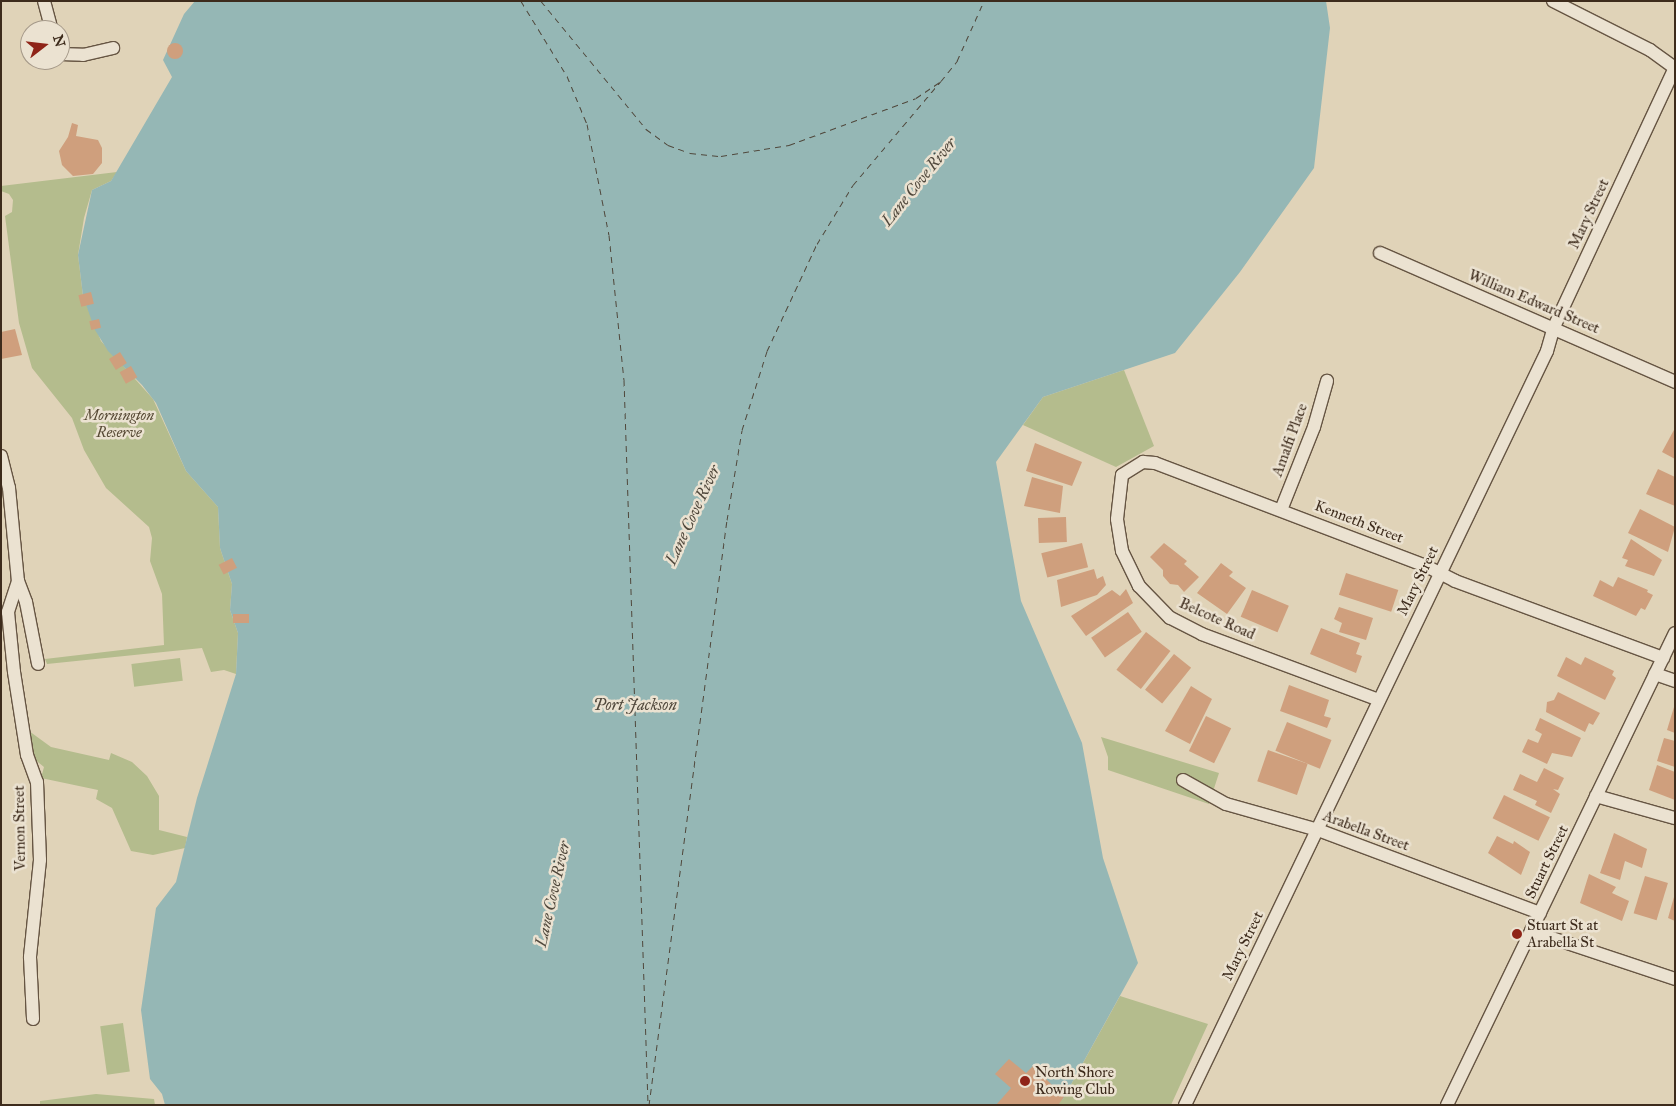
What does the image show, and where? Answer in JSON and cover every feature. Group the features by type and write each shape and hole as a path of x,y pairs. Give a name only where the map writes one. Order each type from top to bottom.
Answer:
{"street":[{"path":"44,1 49,20"},
{"path":"1553,1 1650,50 1675,68"},
{"path":"70,54 82,55 114,48"},
{"name":"Mary Street","path":"1185,1105 1547,350 1554,327 1675,68"},
{"name":"William Edward Street","path":"1380,253 1554,327 1675,382"},
{"name":"Amalfi Place","path":"1282,510 1314,427 1327,381"},
{"name":"Vernon Street","path":"1,456 9,488 18,580 26,602 38,664"},
{"name":"Belcote Road","path":"1155,463 1143,462 1122,475 1117,510 1117,535 1122,551 1130,572 1148,598 1170,618 1202,634 1379,700"},
{"name":"Kenneth Street","path":"1155,463 1282,510 1440,573 1663,658"},
{"name":"Vernon Street","path":"18,580 8,612 26,754 37,782 40,860 30,957 33,1019"},
{"name":"Stuart Street","path":"1447,1105 1675,633"},
{"path":"1655,674 1675,681"},
{"name":"Arabella Street","path":"1183,780 1226,804 1318,830 1540,913"},
{"path":"1596,796 1675,818"},
{"path":"1531,931 1675,979"}],"green space":[{"name":"Mornington Reserve","path":"117,172 111,181 92,190 84,218 78,255 83,296 101,341 153,399 186,471 218,507 220,548 232,584 230,610 238,633 236,674 224,670 211,672 202,648 47,664 45,659 164,645 162,594 150,561 152,538 149,527 106,488 84,450 72,418 32,368 19,323 5,216 12,212 13,200 9,194 1,191 1,186"},
{"path":"1124,370 1154,446 1116,467 1023,425 1043,397"},
{"path":"180,658 183,681 134,687 131,664"},
{"path":"29,731 51,747 109,760 111,753 132,762 147,776 159,796 159,830 187,837 185,848 153,855 131,851 112,808 96,799 98,790 41,778 44,767 33,758"},
{"path":"1101,737 1219,773 1209,804 1108,770 1108,757"},
{"path":"1120,996 1208,1024 1171,1105 1052,1105 1063,1099"},
{"path":"123,1023 130,1072 107,1075 100,1026"},
{"path":"96,1094 154,1099 155,1105 40,1105 40,1101"}],"water":[{"name":"Port Jackson","path":"195,1 1326,1 1330,28 1314,168 1240,272 1175,353 1043,397 996,462 1021,601 1082,743 1103,858 1138,963 1063,1099 1052,1105 165,1105 162,1094 150,1079 141,1010 156,908 176,882 197,798 236,674 238,633 230,610 232,584 220,548 218,507 186,471 156,403 142,385 108,351 95,330 83,296 78,255 92,190 111,181 172,77 163,60 184,14"}],"building":[{"path":"175,43 183,51 175,59 167,51"},
{"path":"72,123 78,125 76,136 98,140 102,148 102,163 93,174 73,176 62,165 59,151 68,137"},
{"path":"91,292 94,304 81,307 78,295"},
{"path":"99,319 101,328 91,330 89,321"},
{"path":"15,329 22,355 1,359 1,332"},
{"path":"120,352 127,363 116,370 109,359"},
{"path":"131,366 137,377 126,384 120,372"},
{"path":"1675,428 1675,459 1662,452"},
{"path":"1035,443 1082,462 1072,486 1026,471"},
{"path":"1658,469 1675,477 1675,506 1646,494"},
{"path":"1032,477 1063,486 1060,513 1024,506"},
{"path":"1640,509 1675,527 1668,552 1628,533"},
{"path":"1066,517 1067,542 1039,543 1038,518"},
{"path":"1631,539 1662,560 1654,576 1625,566 1628,560 1622,558"},
{"path":"1082,543 1088,567 1047,577 1041,553"},
{"path":"1164,543 1187,561 1184,564 1199,577 1184,592 1178,585 1170,584 1163,576 1163,570 1150,557"},
{"path":"232,558 237,568 224,575 219,565"},
{"path":"1221,563 1233,572 1229,576 1246,588 1227,614 1197,593"},
{"path":"1094,569 1097,579 1103,576 1106,585 1097,595 1061,607 1057,580"},
{"path":"1346,573 1398,590 1391,612 1339,595"},
{"path":"1618,577 1648,590 1647,592 1653,595 1645,610 1641,608 1636,616 1593,596 1600,580 1613,587"},
{"path":"1126,589 1133,603 1086,636 1071,616 1112,590 1120,596"},
{"path":"1252,590 1289,606 1277,632 1241,617"},
{"path":"1339,607 1373,618 1366,640 1339,632 1342,623 1334,619"},
{"path":"1128,612 1142,632 1105,657 1091,638"},
{"path":"233,614 249,614 249,623 233,623"},
{"path":"1321,628 1360,643 1356,654 1362,656 1356,673 1310,654"},
{"path":"1146,632 1170,651 1141,689 1116,670"},
{"path":"1174,654 1191,668 1162,704 1145,690"},
{"path":"1566,657 1581,665 1585,657 1614,671 1612,675 1616,678 1605,700 1557,676"},
{"path":"1289,685 1329,700 1324,716 1331,718 1327,728 1280,711"},
{"path":"1191,686 1212,699 1190,744 1165,731"},
{"path":"1558,692 1600,713 1593,725 1589,723 1585,732 1546,712 1547,702 1554,700"},
{"path":"1675,707 1675,733 1667,730"},
{"path":"1206,716 1231,728 1214,763 1189,751"},
{"path":"1540,718 1581,738 1572,757 1552,753 1547,764 1522,752 1528,739 1538,743 1542,734 1535,730"},
{"path":"1287,722 1332,740 1320,769 1275,751"},
{"path":"1664,738 1675,741 1675,767 1657,761"},
{"path":"1268,750 1308,764 1297,795 1257,781"},
{"path":"1657,765 1675,772 1675,800 1649,790"},
{"path":"1544,768 1564,778 1558,790 1553,789 1560,794 1551,813 1535,805 1537,801 1513,790 1520,774 1537,782"},
{"path":"1504,795 1550,817 1538,841 1493,818"},
{"path":"1614,833 1647,849 1642,868 1625,861 1620,880 1600,873"},
{"path":"1497,836 1513,844 1514,841 1530,852 1521,875 1488,853"},
{"path":"1589,874 1616,887 1612,893 1629,901 1622,921 1580,903"},
{"path":"1645,876 1668,883 1657,920 1634,913"},
{"path":"1675,897 1675,921 1668,918"},
{"name":"North Shore Rowing Club","path":"1009,1059 1026,1073 1033,1066 1064,1097 1058,1105 996,1105 1011,1088 995,1074"}],"ferry route":[{"path":"521,1 567,76 587,124 609,235 624,380 648,1105"},
{"path":"541,1 646,129 668,145 690,153 721,156 789,145 916,98 941,81 957,61 984,1"},
{"path":"649,1105 727,520 742,430 767,351 817,244 853,185 941,81"}],"place":[{"name":"Stuart St at Arabella St","path":"1517,934"},
{"name":"North Shore Rowing Club","path":"1025,1081"}],"water label":[{"name":"Lane Cove River","path":"919,182"},
{"name":"Lane Cove River","path":"693,515"},
{"name":"Lane Cove River","path":"553,894"}]}
